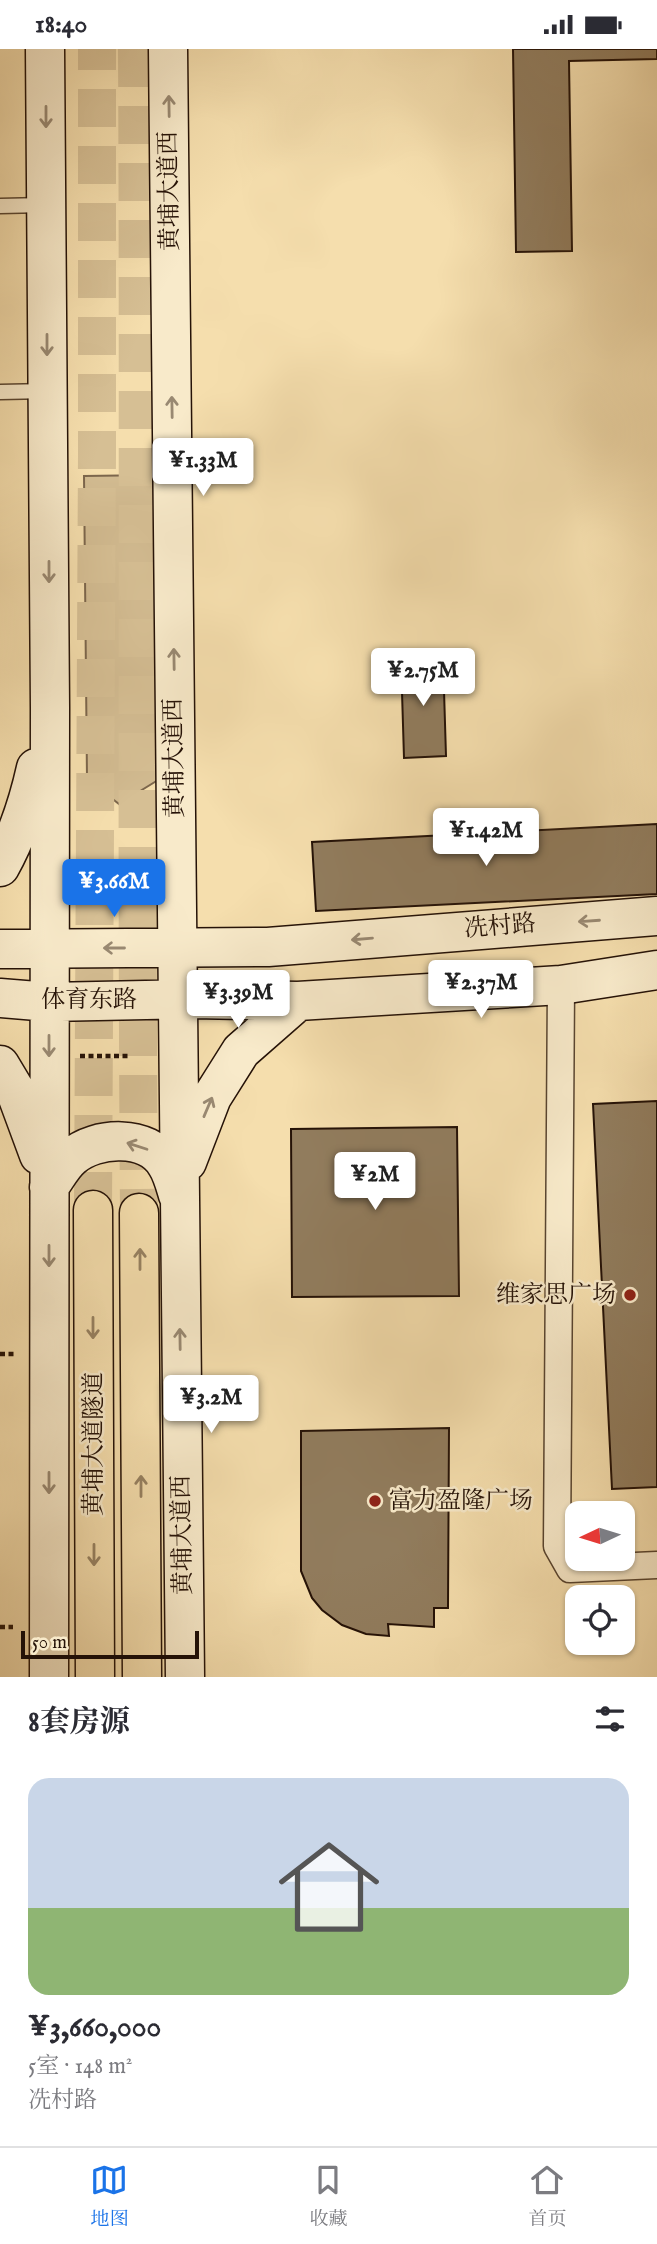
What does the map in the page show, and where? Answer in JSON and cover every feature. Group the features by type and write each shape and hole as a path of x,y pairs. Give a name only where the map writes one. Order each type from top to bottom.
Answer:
{"main road":[{"path":"45,49 50,708 49,1677"},
{"name":"黄埔大道西","path":"168,49 185,1677"},
{"path":"0,867 12,846 27,805 50,708"},
{"name":"冼村路","path":"50,949 268,947 657,916"},
{"path":"0,949 50,949"},
{"path":"177,999 298,1002 561,985 657,970"},
{"name":"体育东路","path":"0,998 50,1002 177,999"},
{"path":"178,1195 190,1150 212,1097 241,1051 298,1002"},
{"path":"0,1065 20,1101 49,1187"},
{"path":"49,1187 72,1157 90,1146 115,1141 134,1143 155,1152 166,1163 178,1195"},
{"name":"黄埔大道隧道","path":"93,1210 95,1677"},
{"name":"黄埔大道隧道","path":"139,1213 142,1677"}],"street":[{"path":"561,985 557,1546 570,1569 657,1565"}],"lane":[{"path":"0,206 46,205"},
{"path":"0,392 48,391"}],"path":[{"path":"75,1056 128,1056"},
{"path":"0,1354 14,1354"},
{"path":"0,1627 13,1627"}],"shaded area":[{"path":"155,475 158,780 119,804 87,779 84,476"}],"building":[{"path":"513,49 657,49 657,59 569,61 572,251 516,252"},
{"path":"443,658 446,756 404,758 401,659"},
{"path":"657,824 657,894 316,911 312,842"},
{"name":"维家思广场","path":"657,1101 657,1487 612,1489 593,1104"},
{"path":"457,1127 459,1296 292,1297 291,1129"},
{"name":"富力盈隆广场","path":"449,1428 448,1608 434,1608 434,1627 388,1624 389,1636 366,1634 342,1625 322,1610 312,1598 301,1571 301,1431"}],"tunnel":[{"path":"93,1210 97,49"},
{"path":"137,49 139,1213"}],"place":[{"name":"维家思广场","path":"630,1295"},
{"name":"富力盈隆广场","path":"375,1501"}]}
